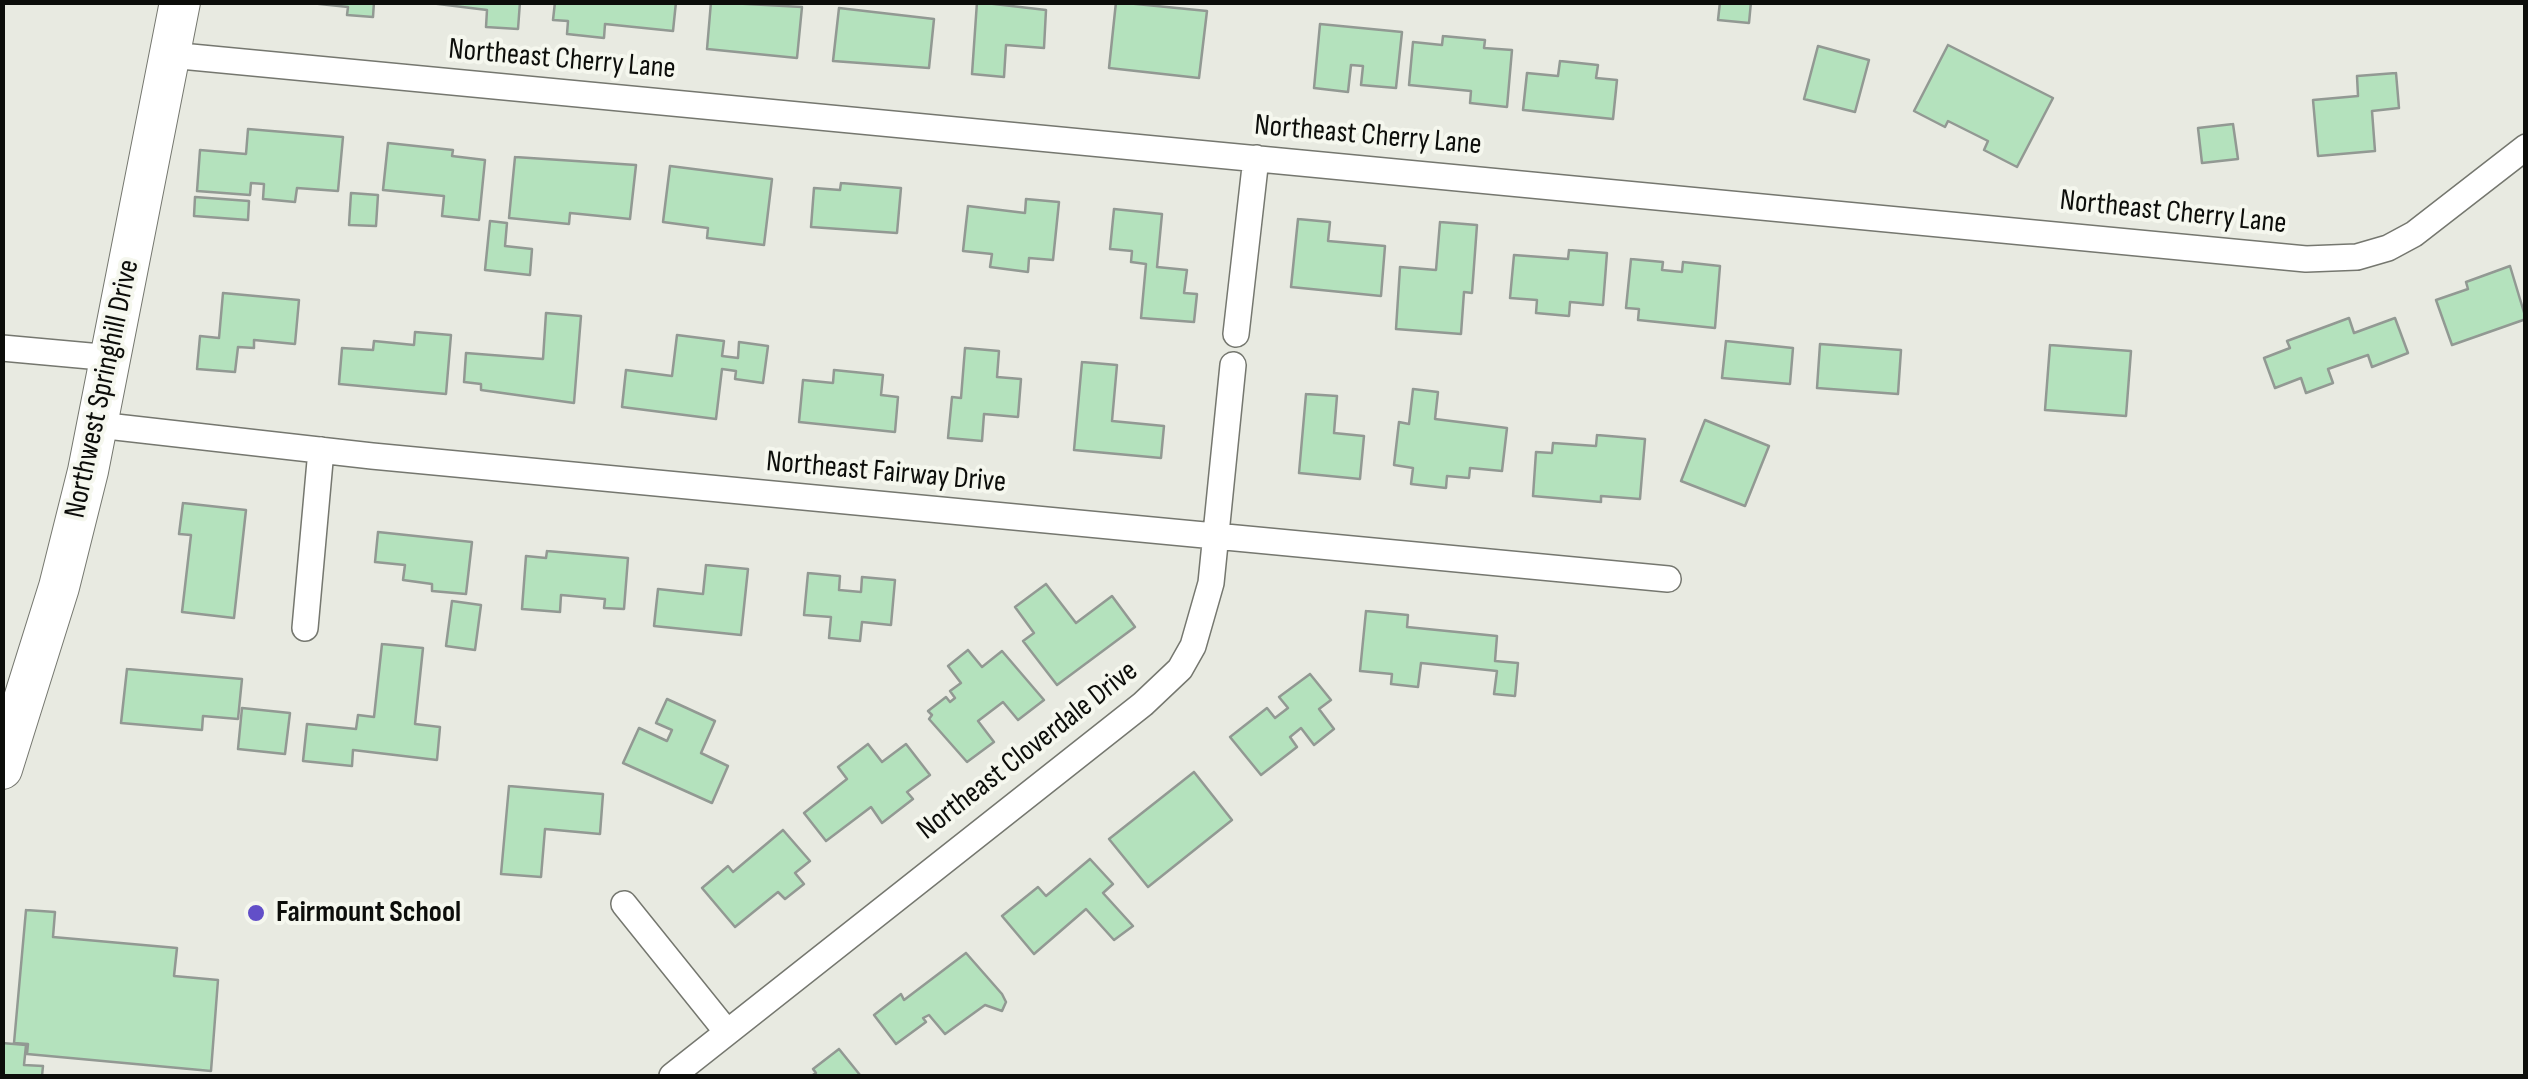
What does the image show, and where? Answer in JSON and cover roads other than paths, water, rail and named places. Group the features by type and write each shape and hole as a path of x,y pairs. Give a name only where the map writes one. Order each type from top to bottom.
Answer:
{"main road":[{"name":"Northwest Springhill Drive","path":"2,769 59,588 98,425 180,2"}],"street":[{"name":"Northeast Cherry Lane","path":"170,55 2324,260 2388,248 2414,234 2526,146"},
{"path":"1236,334 1256,158"},
{"path":"2,348 112,358"},
{"name":"Northeast Cloverdale Drive","path":"672,1076 1165,685 1194,646 1203,620 1216,538 1233,365"},
{"name":"Northeast Fairway Drive","path":"98,425 1216,538 1668,578"},
{"path":"304,628 321,450"},
{"path":"624,904 727,1032"}],"place":[{"name":"Fairmount School","path":"256,913"}]}
